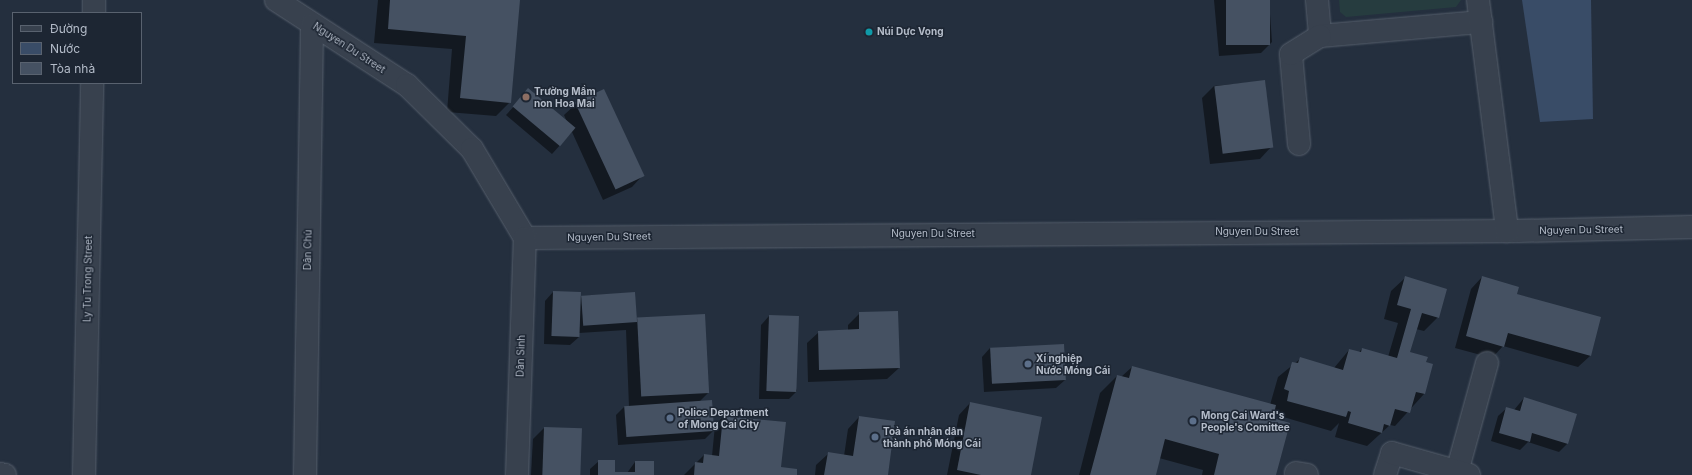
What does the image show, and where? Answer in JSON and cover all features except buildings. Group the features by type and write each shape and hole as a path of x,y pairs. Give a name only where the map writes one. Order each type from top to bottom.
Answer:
{"street":[{"path":"94,0 94,12"},
{"name":"Nguyen Du Street","path":"276,0 312,25 407,85 472,149 525,238 1507,231 1692,227"},
{"path":"1317,0 1320,36"},
{"path":"1478,0 1507,231"},
{"path":"1299,144 1291,54 1320,36 1480,22"},
{"name":"Dân Chủ","path":"305,475 312,25"},
{"name":"Ly Tu Trong Street","path":"84,475 92,84"},
{"name":"Dân Sinh","path":"517,475 525,238"},
{"path":"1385,475 1392,453 1463,473 1487,364"},
{"path":"0,474 5,475"}],"green space":[{"path":"1339,0 1461,0 1456,7 1346,17 1340,12"}],"water":[{"path":"1522,0 1591,0 1593,119 1540,122"}],"place":[{"name":"Núi Dực Vọng","path":"869,32"},
{"name":"Trường Mầm non Hoa Mai","path":"526,97"},
{"name":"Xí nghiệp Nước Móng Cái","path":"1028,364"},
{"name":"Police Department of Mong Cai City","path":"670,418"},
{"name":"Mong Cai Ward's People's Comittee","path":"1193,421"},
{"name":"Toà án nhân dân thành phố Móng Cái","path":"875,437"}]}
